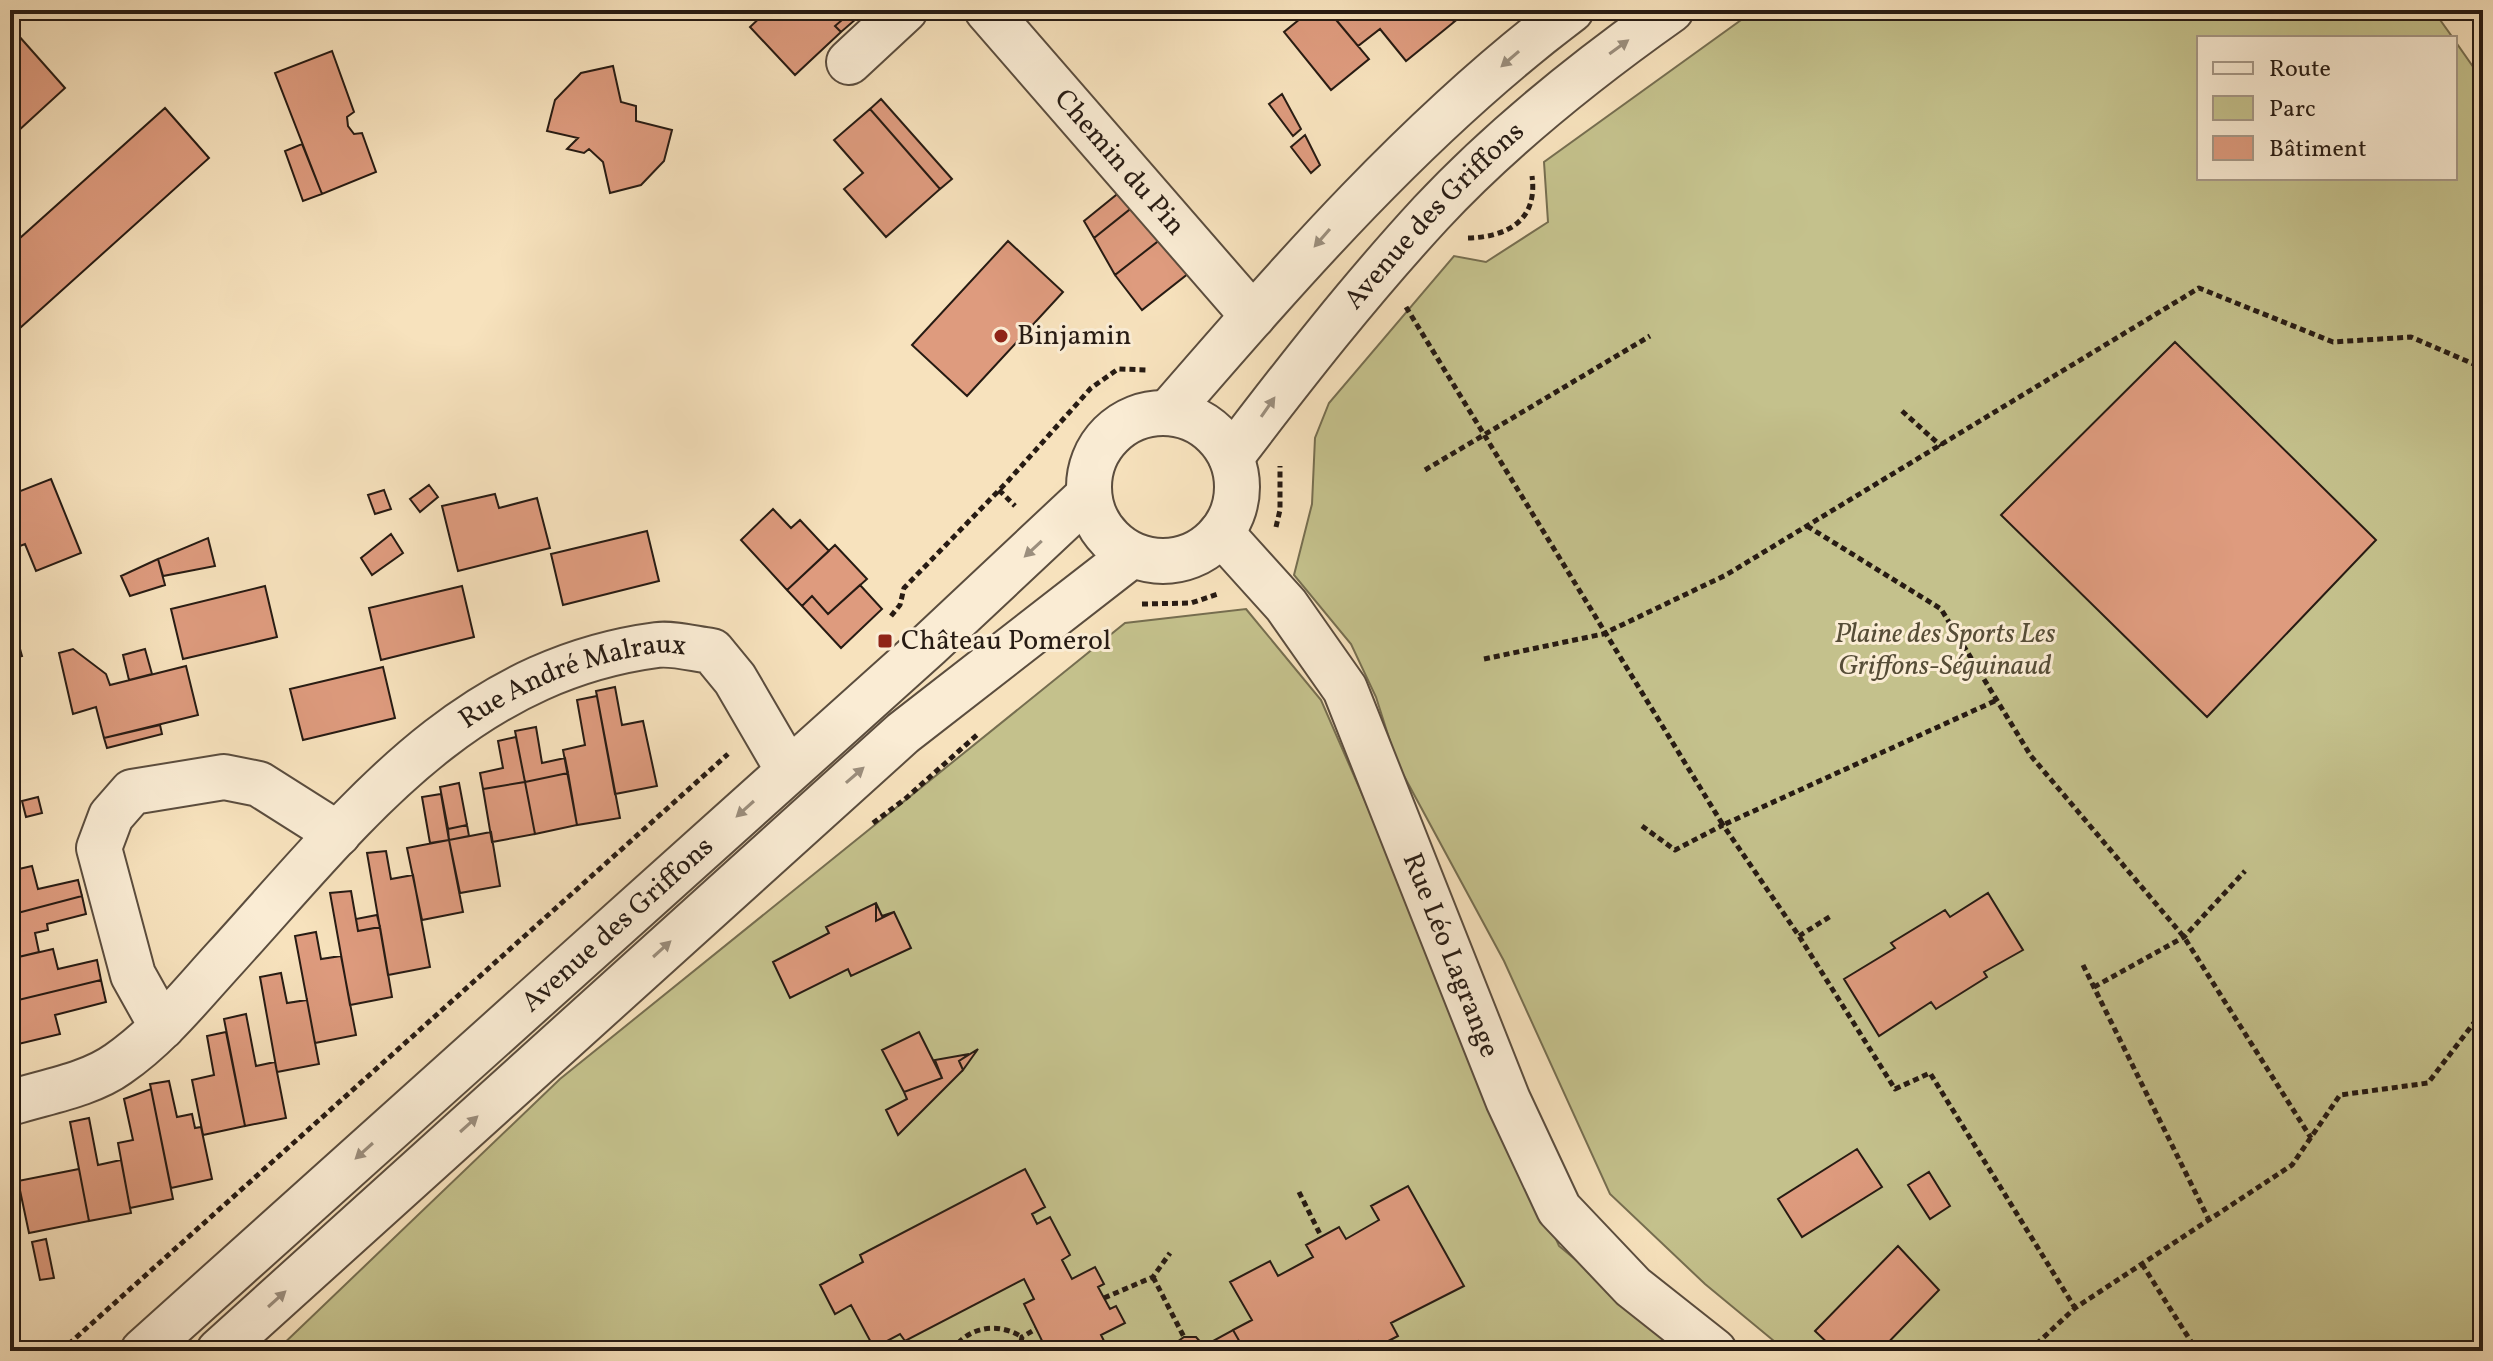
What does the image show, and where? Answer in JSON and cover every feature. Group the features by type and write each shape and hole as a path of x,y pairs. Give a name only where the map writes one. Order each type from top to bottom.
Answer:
{"street":[{"path":"849,62 905,10"},
{"name":"Chemin du Pin","path":"987,10 1253,316"},
{"path":"1168,413 1333,225 1434,124 1571,10"},
{"name":"Avenue des Griffons","path":"1231,457 1337,319 1433,211 1527,122 1614,50 1671,10"},
{"path":"1168,413 1188,417 1205,427 1231,457 1236,497 1221,533 1203,550 1181,560 1156,561 1132,555 1111,540 1096,520 1089,495 1089,473 1097,452 1110,435 1126,422 1147,414 1168,413"},
{"name":"Avenue des Griffons","path":"143,1351 929,645 1089,495"},
{"name":"Rue Léo Lagrange","path":"1221,533 1286,605 1345,689 1508,1100 1559,1209 1633,1287 1714,1351"},
{"name":"Avenue des Griffons","path":"219,1351 903,733 1132,555"},
{"name":"Rue André Malraux","path":"10,1103 117,1065 162,1027 369,800 440,736 499,696 576,664 660,645 712,651 735,679 788,770"},
{"path":"929,645 962,688"},
{"path":"162,1027 133,975 99,848 111,816 132,792 224,777 259,784 338,834"}],"path":[{"path":"1484,659 1603,634 1726,575 2199,288 2333,342 2411,337 2483,368"},
{"path":"1405,305 1603,634 1895,1089 1930,1073 2075,1308"},
{"path":"1425,470 1650,336"},
{"path":"885,624 900,605 904,588 999,490 1091,388 1118,369 1148,369"},
{"path":"1902,411 1941,446"},
{"path":"1807,526 1941,609 2031,756 2184,937 2311,1138"},
{"path":"1642,826 1675,850 1997,700"},
{"path":"61,1351 763,725"},
{"path":"2094,987 2184,937 2245,871"},
{"path":"1799,936 1831,916"},
{"path":"2083,965 2209,1220"},
{"path":"2029,1351 2075,1308 2292,1165 2340,1095 2428,1083 2483,1011"},
{"path":"1299,1192 1321,1236"},
{"path":"1104,1298 1153,1277 1170,1253"},
{"path":"2142,1264 2197,1351"},
{"path":"1153,1277 1184,1337"},
{"path":"952,1351 957,1343 995,1325 1022,1337"},
{"path":"1019,1351 1022,1337 1036,1329"}],"green space":[{"name":"Plaine des Sports Les Griffons-Séguinaud","path":"1755,10 2433,10 2452,36 2197,36 2197,180 2457,180 2457,44 2483,81 2483,1351 1786,1351 1705,1284 1610,1194 1504,961 1397,763 1376,697 1351,644 1294,575 1312,504 1315,438 1329,403 1454,256 1486,262 1548,222 1544,162"},
{"path":"1246,609 1321,700 1559,1246 1686,1351 276,1351 560,1079 1125,623"}],"building":[{"path":"768,10 865,10 856,19 850,13 835,26 841,32 795,75 750,27"},
{"path":"1311,10 1328,10 1369,59 1331,90 1284,32"},
{"path":"1337,10 1448,10 1454,22 1406,61 1380,29 1358,46 1331,14"},
{"path":"1448,10 1469,10 1454,22"},
{"path":"850,13 856,19 841,32 835,26"},
{"path":"10,26 65,88 17,132 10,123"},
{"path":"332,51 354,112 347,117 348,126 354,134 362,133 376,172 322,194 275,73"},
{"path":"613,66 621,102 636,106 636,121 672,130 664,161 641,185 610,193 603,162 589,149 584,153 567,149 578,138 547,131 555,100 581,73"},
{"path":"1282,94 1301,129 1293,136 1269,104"},
{"path":"881,99 952,179 940,189 870,109"},
{"path":"165,108 209,158 10,337 10,247"},
{"path":"870,109 940,189 886,237 844,189 863,173 834,140"},
{"path":"1305,135 1320,165 1311,173 1291,147"},
{"path":"302,144 322,194 303,201 285,151"},
{"path":"1126,187 1139,202 1094,238 1084,221"},
{"path":"1139,202 1166,235 1115,275 1094,238"},
{"path":"1166,235 1194,269 1142,310 1115,275"},
{"path":"1008,241 1063,292 967,396 912,345"},
{"path":"2175,342 2376,540 2207,717 2001,515"},
{"path":"51,479 81,553 36,571 25,544 20,546 12,526 17,524 10,495"},
{"path":"429,485 438,497 420,512 410,499"},
{"path":"384,490 391,509 375,514 368,495"},
{"path":"495,494 499,508 537,498 550,548 458,571 442,506"},
{"path":"773,509 791,528 800,520 829,551 787,590 741,540"},
{"path":"647,531 659,581 563,605 551,554"},
{"path":"391,534 403,553 372,575 361,558"},
{"path":"208,538 215,566 163,576 158,559"},
{"path":"835,545 867,579 828,614 812,596 802,606 787,590"},
{"path":"158,559 165,585 130,596 121,576"},
{"path":"860,585 882,609 841,648 802,606 812,596 828,614"},
{"path":"265,586 277,637 183,659 171,609"},
{"path":"462,586 474,637 381,660 369,608"},
{"path":"15,631 22,656 10,659 10,633"},
{"path":"73,649 106,674 110,685 186,666 198,715 104,738 96,707 73,714 59,653"},
{"path":"145,649 152,674 129,680 123,655"},
{"path":"383,667 395,718 303,740 290,689"},
{"path":"615,687 622,725 643,721 657,786 615,794 596,691"},
{"path":"597,696 620,818 577,825 563,750 585,745 577,700"},
{"path":"160,725 162,734 107,748 104,738"},
{"path":"536,727 542,763 565,758 568,773 525,782 515,731"},
{"path":"10,734 17,763 10,765"},
{"path":"516,737 525,782 483,789 480,773 503,768 498,741"},
{"path":"568,773 577,825 535,834 525,782"},
{"path":"525,782 535,834 492,842 483,789"},
{"path":"459,783 467,825 448,829 440,787"},
{"path":"441,794 449,840 430,843 422,797"},
{"path":"38,797 42,813 26,817 22,801"},
{"path":"467,825 469,836 449,840 448,829"},
{"path":"491,832 500,886 460,893 449,840"},
{"path":"10,836 18,869 10,871"},
{"path":"449,840 463,912 422,920 407,848"},
{"path":"386,851 391,879 413,875 430,967 388,975 367,853"},
{"path":"32,866 38,889 78,880 82,896 10,915 10,871"},
{"path":"351,891 358,931 380,927 392,997 350,1005 330,893"},
{"path":"1988,893 2023,950 1984,972 1987,977 1936,1009 1931,1002 1879,1036 1844,979 1895,948 1891,943 1945,910 1950,917"},
{"path":"82,896 86,914 47,924 48,930 35,933 39,952 10,959 10,915"},
{"path":"876,903 882,916 894,912 911,948 851,976 848,969 790,998 773,962 829,933 826,927"},
{"path":"876,903 882,916 894,912 876,921"},
{"path":"377,915 380,927 358,931 356,919"},
{"path":"316,932 321,959 341,956 356,1035 315,1043 295,936"},
{"path":"53,949 58,969 97,960 101,980 10,1002 10,959"},
{"path":"281,973 287,1003 307,1000 319,1064 277,1072 260,977"},
{"path":"101,980 106,1002 55,1015 60,1034 10,1046 10,1002"},
{"path":"246,1014 256,1066 275,1062 286,1118 245,1126 224,1019"},
{"path":"226,1032 245,1126 203,1135 192,1080 214,1075 207,1036"},
{"path":"919,1032 942,1078 904,1092 882,1050"},
{"path":"978,1049 963,1070 959,1061"},
{"path":"969,1054 959,1061 963,1070 898,1135 886,1110 907,1099 904,1092 942,1078 935,1060"},
{"path":"169,1081 177,1117 192,1114 195,1128 201,1127 212,1179 171,1188 150,1084"},
{"path":"151,1089 173,1199 130,1208 118,1143 133,1140 124,1099"},
{"path":"89,1118 98,1165 121,1160 131,1213 89,1221 70,1122"},
{"path":"1857,1149 1882,1187 1802,1237 1778,1199"},
{"path":"79,1169 89,1221 29,1233 18,1181"},
{"path":"1025,1169 1045,1207 1032,1214 1037,1224 1050,1217 1070,1255 1062,1260 1072,1279 1095,1267 1104,1284 1098,1287 1110,1309 1116,1306 1125,1323 1101,1335 1109,1351 1047,1351 1024,1304 1034,1299 1024,1279 905,1341 900,1334 874,1348 851,1305 835,1314 820,1285 863,1262 860,1255"},
{"path":"1929,1172 1950,1206 1930,1219 1908,1185"},
{"path":"1408,1186 1464,1286 1391,1323 1398,1336 1369,1351 1364,1351 1358,1341 1340,1351 1268,1351 1265,1345 1245,1351 1233,1330 1252,1320 1230,1282 1270,1261 1278,1276 1313,1257 1306,1245 1339,1227 1346,1239 1379,1220 1371,1206"},
{"path":"46,1239 54,1278 40,1280 32,1242"},
{"path":"1898,1246 1939,1290 1880,1351 1836,1351 1815,1331"},
{"path":"1233,1330 1245,1351 1172,1351 1174,1344 1184,1337 1196,1337 1204,1346"}],"place":[{"name":"Binjamin","path":"1001,336"},
{"name":"Château Pomerol","path":"885,641"}]}
